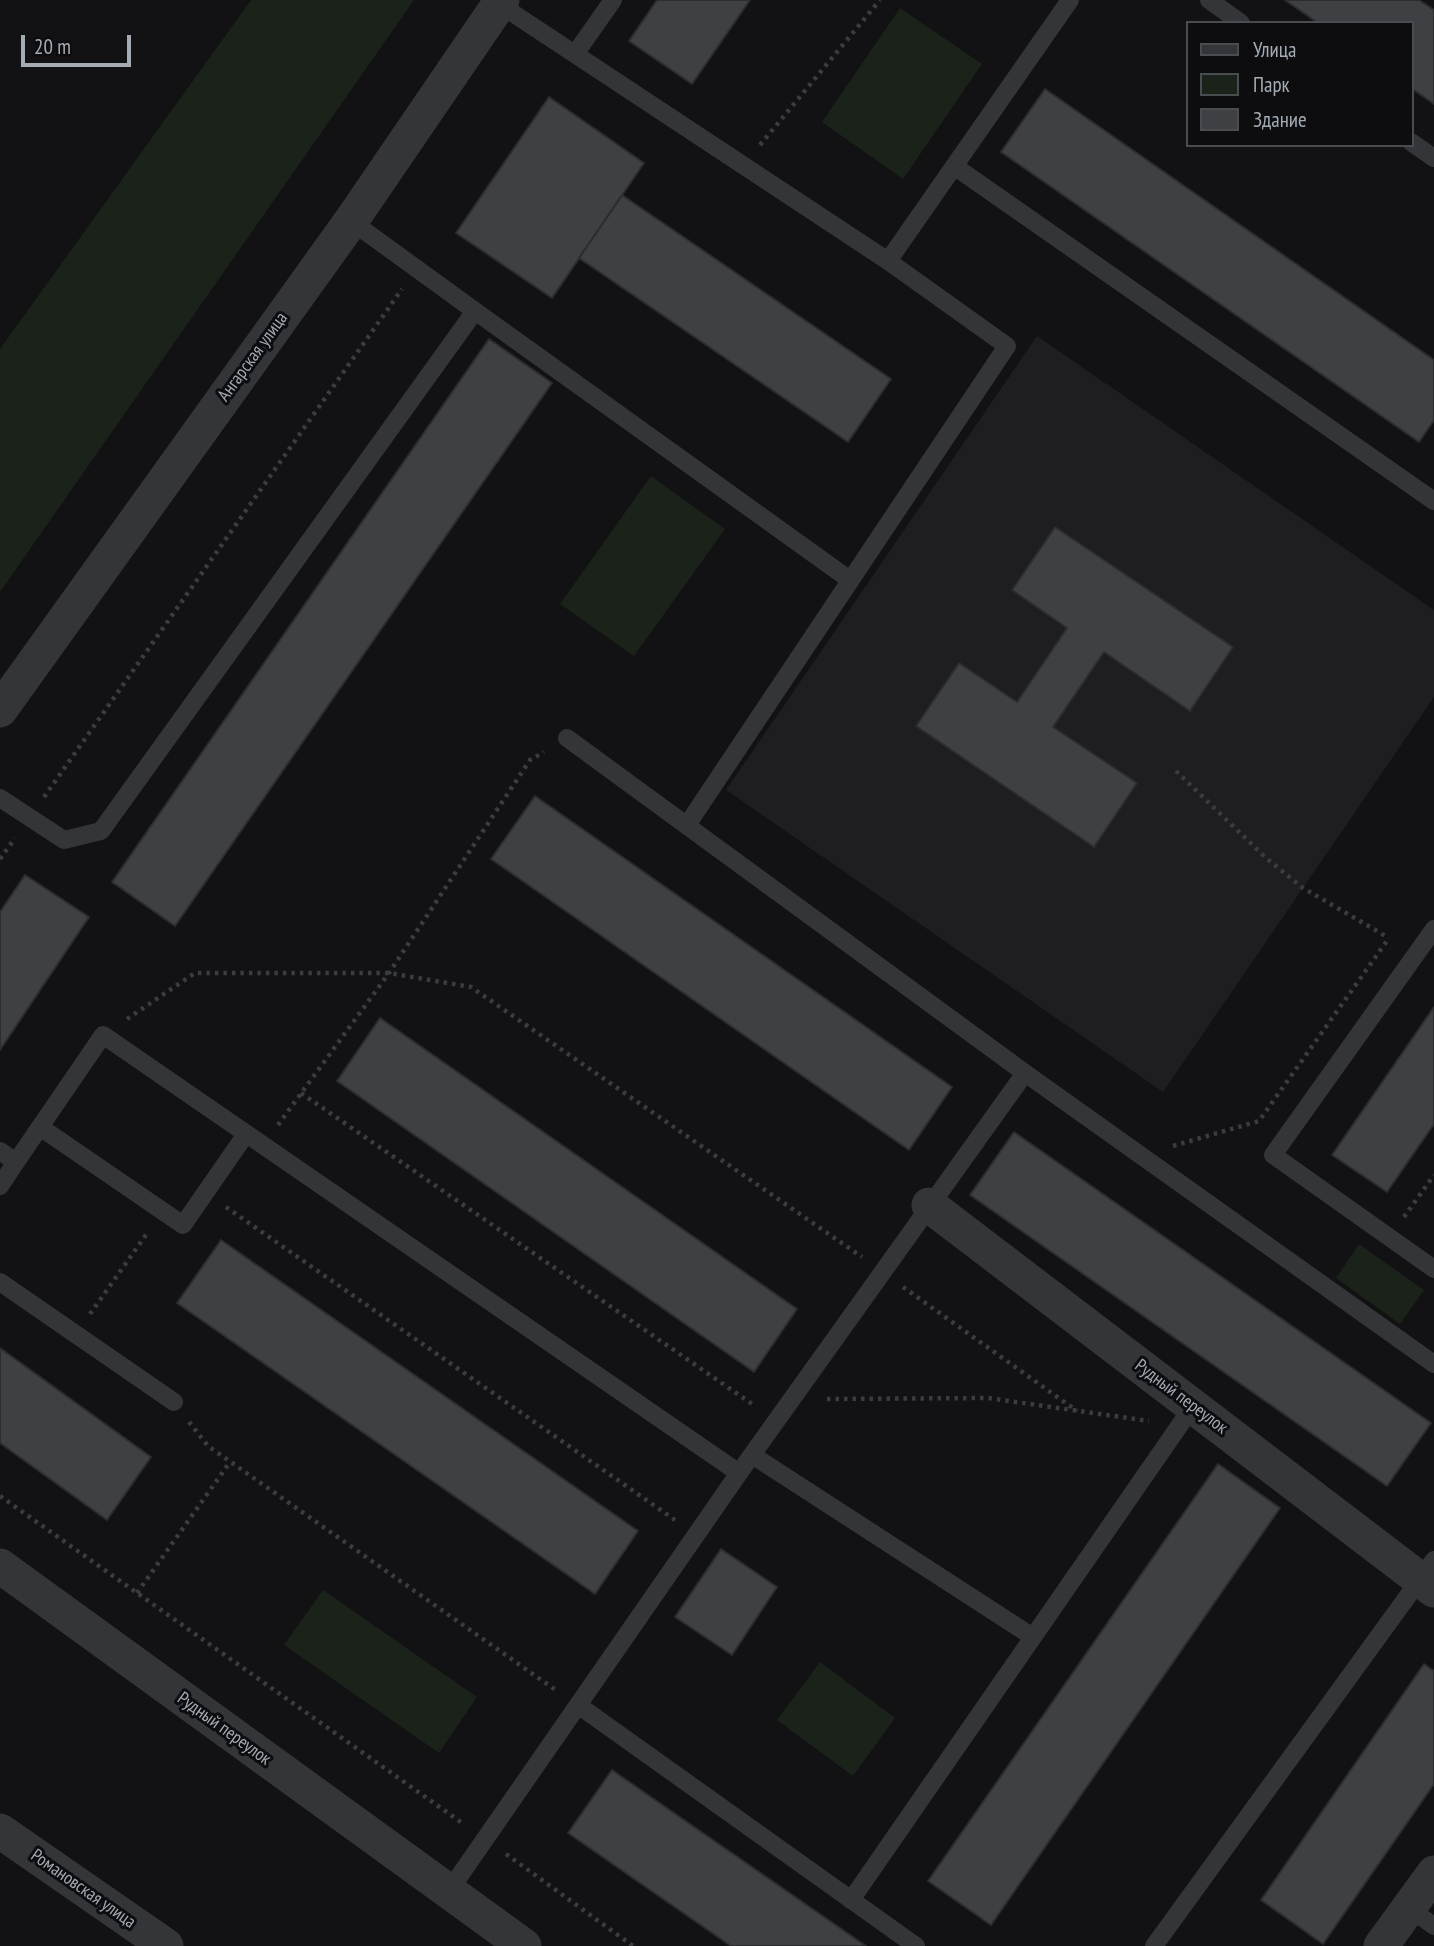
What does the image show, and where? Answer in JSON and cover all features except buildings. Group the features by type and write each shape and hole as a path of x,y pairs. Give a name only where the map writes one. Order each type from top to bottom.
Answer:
{"street":[{"name":"Ангарская улица","path":"0,710 351,221 500,2"},
{"name":"Рудный переулок","path":"929,1205 1186,1416 1429,1577"},
{"name":"Рудный переулок","path":"0,1566 524,1946"},
{"name":"Романовская улица","path":"0,1831 166,1946"},
{"path":"1381,1946 1421,1917 1434,1873"}],"lane":[{"path":"575,54 613,0"},
{"path":"888,261 1070,0"},
{"path":"1209,0 1238,21"},
{"path":"500,2 888,261 1007,346 687,825"},
{"path":"1413,143 1434,158"},
{"path":"954,166 1434,501"},
{"path":"351,221 850,580"},
{"path":"0,798 64,840 101,831 475,311"},
{"path":"567,738 1025,1073 1434,1364"},
{"path":"1434,929 1273,1154 1434,1269"},
{"path":"0,1186 103,1035 739,1473"},
{"path":"449,1891 776,1420 1025,1073"},
{"path":"40,1127 183,1225 246,1134"},
{"path":"0,1151 16,1162"},
{"path":"0,1282 174,1402"},
{"path":"851,1900 1186,1416"},
{"path":"752,1455 1033,1637"},
{"path":"1154,1946 1429,1577"},
{"path":"578,1706 916,1946"}],"path":[{"path":"744,166 880,0"},
{"path":"0,859 417,269"},
{"path":"263,1146 389,972 530,760 567,738"},
{"path":"1176,771 1266,858 1303,888 1416,954"},
{"path":"1142,1156 1259,1121 1389,937"},
{"path":"103,1035 195,973 389,972 471,987 883,1272 1077,1411"},
{"path":"301,1093 776,1420"},
{"path":"1390,1237 1434,1175"},
{"path":"205,1193 696,1535"},
{"path":"75,1334 163,1211"},
{"path":"791,1399 988,1398 1077,1411 1186,1416"},
{"path":"174,1402 208,1446 578,1706"},
{"path":"137,1593 230,1462"},
{"path":"0,1496 633,1946"}],"shaded area":[{"path":"1037,336 1434,610 1434,697 1163,1092 726,790"}],"green space":[{"path":"251,0 414,0 0,592 0,349"},
{"path":"900,8 982,64 903,179 822,122"},
{"path":"651,476 725,529 634,656 560,604"},
{"path":"1359,1244 1424,1290 1400,1324 1336,1278"},
{"path":"323,1590 477,1697 439,1753 284,1645"},
{"path":"820,1662 895,1718 853,1776 777,1720"}]}
